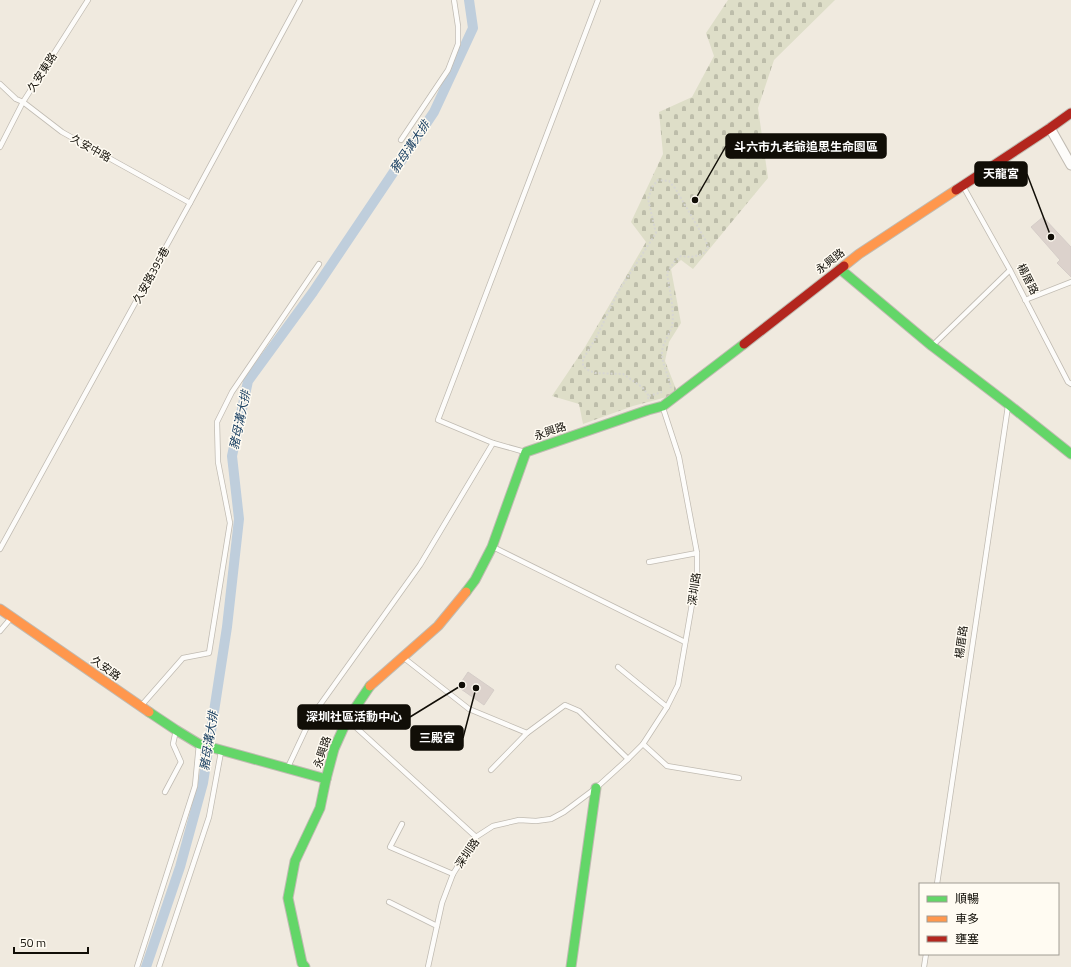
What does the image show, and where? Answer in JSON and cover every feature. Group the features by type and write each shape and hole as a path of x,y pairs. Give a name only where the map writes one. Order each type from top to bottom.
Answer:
{"street":[{"name":"永興路","path":"305,967 302,963 288,898 295,860 320,808 334,749 347,720 368,688 438,626 475,580 492,547 526,452 663,406 859,254 1071,113"},
{"path":"1050,128 1071,165"},
{"path":"840,269 932,346 1071,454"},
{"name":"久安路","path":"0,609 140,706 199,744 326,779"},
{"path":"571,967 596,788"}],"lane":[{"name":"久安東路","path":"0,147 23,102 88,0"},
{"name":"久安路395巷","path":"0,550 300,0"},
{"path":"400,140 448,70 451,63 458,44 458,26 454,0"},
{"path":"526,452 493,443 438,420 598,0"},
{"name":"久安中路","path":"0,84 16,99 23,102 62,132 190,203"},
{"name":"楊厝路","path":"963,186 1010,270 1068,382 1071,384"},
{"path":"140,706 183,658 208,653 230,523 218,462 217,422 232,392 319,264"},
{"path":"932,346 1010,270"},
{"path":"1025,300 1071,282"},
{"name":"楊厝路","path":"937,883 1008,404"},
{"name":"深圳路","path":"428,967 442,903 453,874 476,837 493,826 519,820 536,821 551,819 564,812 596,788 628,760 642,744 667,707 678,685 697,575 697,553 679,457 663,406"},
{"path":"288,768 312,716 420,565 493,443"},
{"path":"492,547 685,642"},
{"path":"649,562 697,553"},
{"path":"0,631 11,617"},
{"path":"403,657 470,709 527,733"},
{"path":"618,668 667,707"},
{"path":"491,770 527,733 565,704 579,711 628,760"},
{"path":"347,720 476,837"},
{"path":"165,792 181,762 173,744 176,730"},
{"path":"137,967 195,786 199,744"},
{"path":"642,744 667,766 739,778"},
{"path":"159,967 208,817 222,750"},
{"path":"402,824 390,847 453,874"},
{"path":"388,902 437,926"},
{"path":"924,967 926,955"}],"path":[{"path":"648,410 649,396 642,387 623,374 595,373 588,370 583,366 583,359 596,338 618,292 656,233 648,199 652,187 658,180 670,181 706,241 708,248 703,254 691,257 681,256 674,262 667,273 672,311 672,326 662,348 662,356 673,399"},
{"path":"649,396 664,392"}],"green space":[{"path":"728,0 835,0 774,60 758,108 768,178 693,269 681,260 671,269 681,323 669,342 665,361 678,394 633,406 583,424 579,404 552,396 585,347 646,242 631,222 663,154 659,112 692,97 714,56 706,33"}],"building":[{"path":"1043,217 1071,247 1071,277 1057,263 1060,260 1031,227"},
{"path":"468,672 494,690 484,705 458,687"}],"waterway":[{"name":"豬母溝大排","path":"146,967 180,867 203,783 227,627 239,519 232,456 248,381 313,292 434,112 473,28 469,0"}],"traffic: fast":[{"path":"840,269 932,346 1071,454"},
{"path":"466,592 475,580 492,547 526,452 663,406 744,344"},
{"path":"305,967 302,963 288,898 295,861 320,808 334,749 347,720 370,686"},
{"path":"149,712 199,744 326,779"},
{"path":"571,967 596,788"}],"traffic: slow":[{"path":"844,266 859,254 956,190"},
{"path":"370,686 438,626 466,592"},
{"path":"0,609 149,712"}],"traffic: jam":[{"path":"956,190 1071,113"},
{"path":"744,344 844,266"}],"place":[{"name":"斗六市九老爺追思生命園區","path":"695,200"},
{"name":"天龍宮","path":"1051,237"},
{"name":"深圳社區活動中心","path":"462,685"},
{"name":"三殿宮","path":"476,688"}]}
